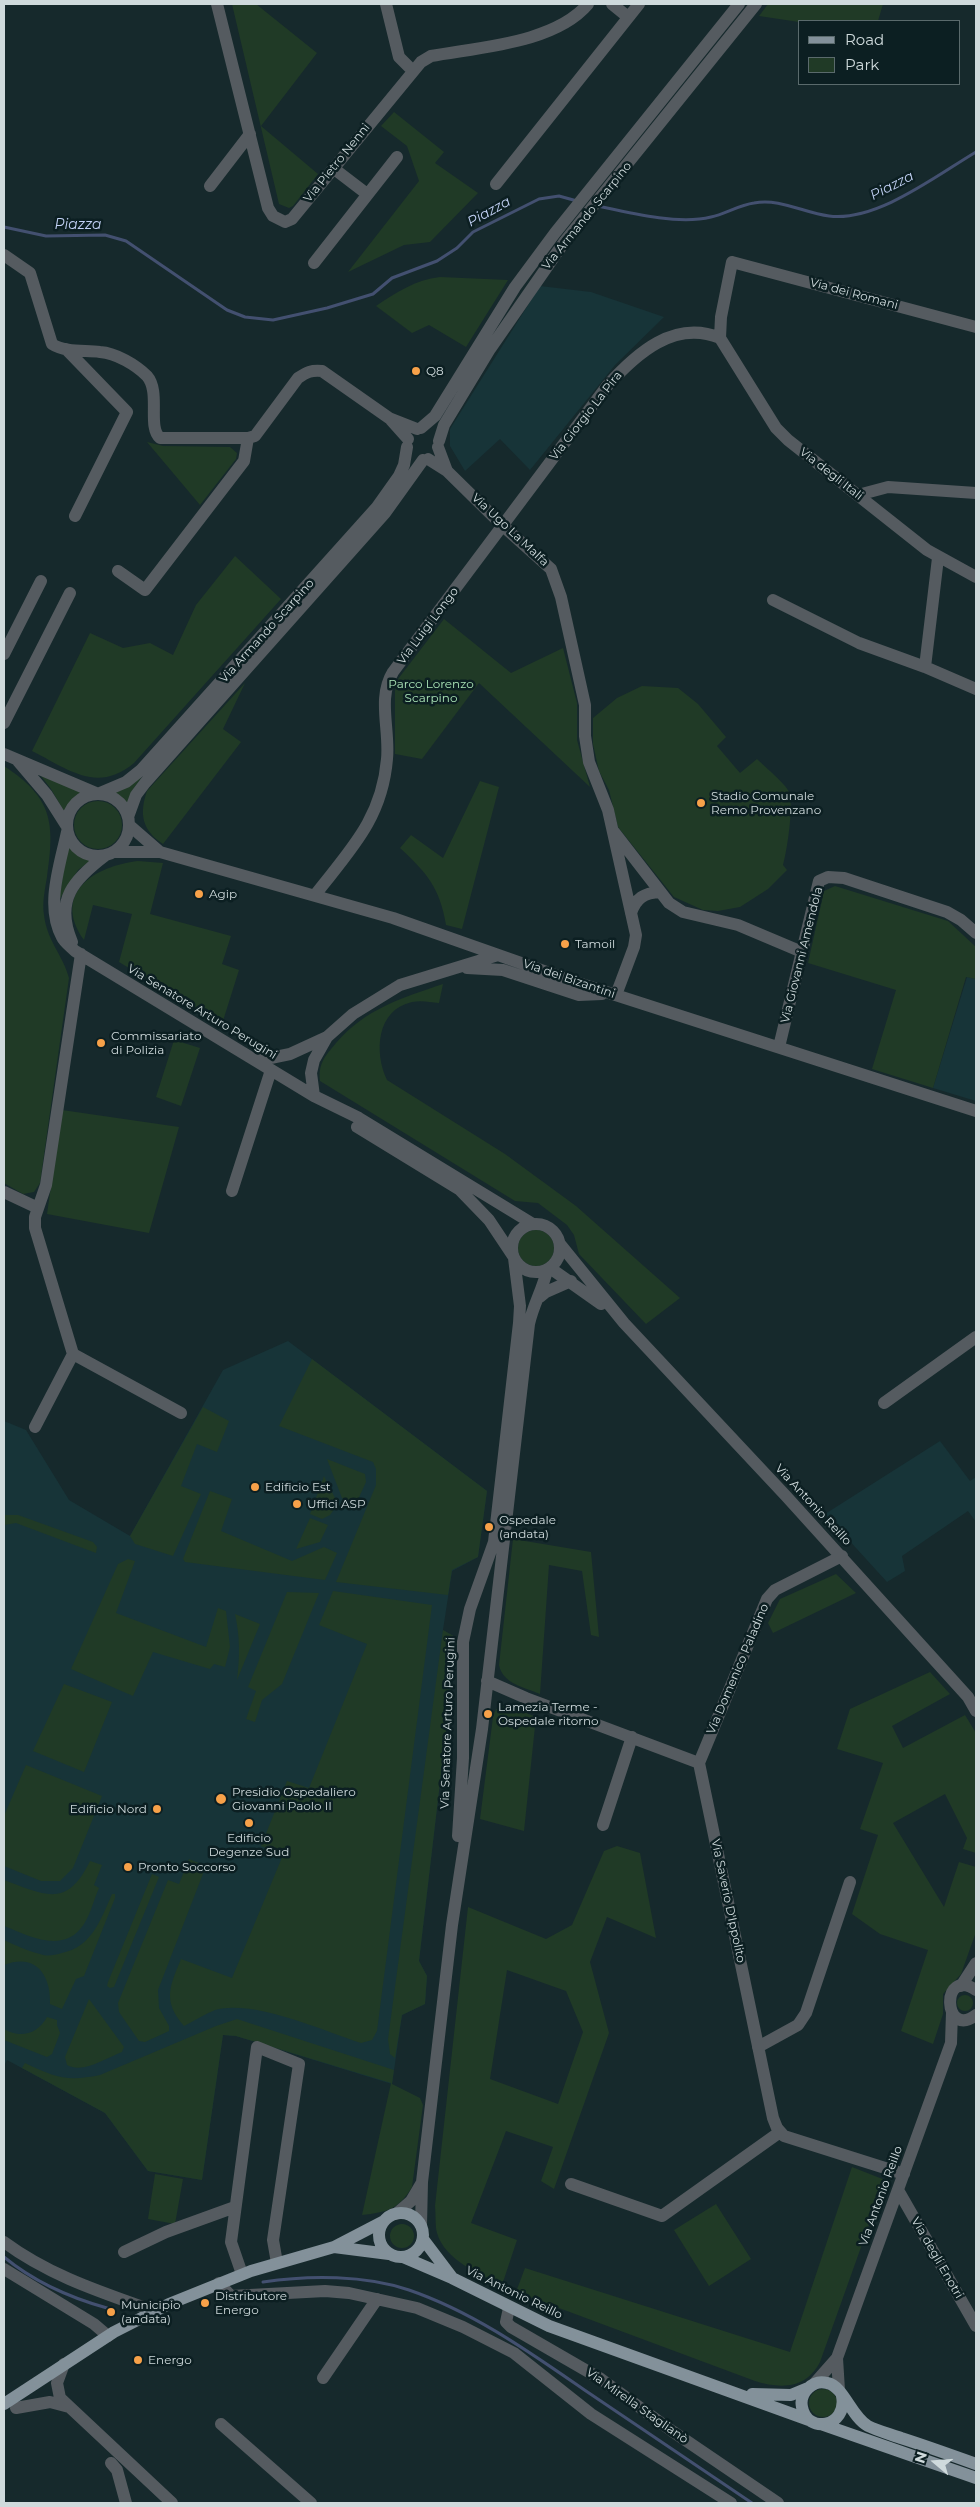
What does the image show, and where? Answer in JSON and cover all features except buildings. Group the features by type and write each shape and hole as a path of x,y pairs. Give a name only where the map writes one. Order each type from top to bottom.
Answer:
{"main road":[{"path":"10,2406 64,2364 108,2336 154,2311 242,2274 334,2247 396,2214 410,2215 421,2225 423,2239 416,2252 403,2258 389,2254 334,2247"},
{"path":"384,2221 379,2235 384,2249 389,2254"},
{"name":"Via Antonio Reillo","path":"423,2239 452,2278"},
{"name":"Via Antonio Reillo","path":"403,2258 452,2278 509,2308 549,2326 976,2478"},
{"path":"841,2393 844,2403 839,2416 834,2421 815,2422 805,2414 802,2401 811,2386 828,2382 841,2393 854,2414 868,2426 976,2464"},
{"name":"Via Antonio Reillo","path":"734,2392 777,2396 791,2395 811,2386"}],"street":[{"name":"Via Pietro Nenni","path":"217,4 268,208 273,216 285,222 292,219 412,70 431,56 545,33 572,20 588,4"},
{"path":"386,4 399,57 412,70"},
{"path":"612,4 628,17"},
{"path":"496,184 639,4"},
{"name":"Via Armando Scarpino","path":"419,429 435,416 515,287 572,212 739,4"},
{"name":"Via Armando Scarpino","path":"438,444 444,426 490,349 526,294 586,215 756,4"},
{"path":"210,186 250,134"},
{"path":"314,263 396,157"},
{"path":"333,168 367,194"},
{"path":"4,255 30,273 52,344 66,349 113,354 146,375 153,388 155,431 160,438 248,438 255,436 298,378 308,371 314,370 322,371 389,418 419,429 431,430 438,444 436,453 425,459 411,454 408,443 389,418"},
{"name":"Via dei Romani","path":"720,338 721,317 732,262 976,326"},
{"name":"Via Giorgio La Pira","path":"503,526 607,386 628,362 648,346 670,336 691,332 708,333 720,338"},
{"name":"Via degli Itali","path":"720,338 776,428 788,440 938,558 976,576"},
{"path":"66,349 127,412 75,516"},
{"path":"408,443 419,429"},
{"path":"118,571 145,590 244,461 248,438"},
{"name":"Via Armando Scarpino","path":"98,793 126,782 141,770 329,562 377,507 396,479 404,465 408,443"},
{"name":"Via Ugo La Malfa","path":"438,444 447,471"},
{"name":"Via Armando Scarpino","path":"129,821 136,795 145,782 385,513 425,459"},
{"name":"Via Ugo La Malfa","path":"425,459 447,471 503,526 551,569 561,597 585,705 585,736 590,762 608,810 636,935 634,947 613,994"},
{"path":"858,495 888,487 976,492"},
{"name":"Via Luigi Longo","path":"315,895 365,832 372,819 387,760 384,700 387,681 503,526"},
{"path":"925,667 938,558"},
{"path":"4,654 42,581"},
{"path":"4,723 70,593"},
{"path":"773,600 859,643 925,667 976,689"},
{"path":"9,756 118,801 129,821 126,838 109,854 82,873 72,886 67,899 68,934 78,953 46,1185 35,1217 34,1228 73,1354 181,1413"},
{"path":"9,756 47,795 74,845 86,854 109,854"},
{"path":"66,828 72,807 78,800 98,793"},
{"name":"Via dei Bizantini","path":"129,821 160,852"},
{"name":"Via Senatore Arturo Perugini","path":"66,828 54,897 54,914 62,938 78,953 314,1096 359,1118 533,1224"},
{"path":"611,828 669,903 683,912 700,918 738,925 802,952"},
{"name":"Via dei Bizantini","path":"109,854 160,852 393,918 470,944 502,961 613,994 976,1111"},
{"name":"Via Giovanni Amendola","path":"779,1048 819,881 828,877 844,878 947,912 962,920 976,933"},
{"path":"631,913 634,903 640,897 648,892 660,892"},
{"path":"459,967 472,959 470,944"},
{"path":"256,1061 290,1054 327,1037 353,1014 400,985 459,967 502,961"},
{"path":"314,1096 311,1073 314,1060 327,1037"},
{"path":"232,1191 271,1070"},
{"name":"Via Senatore Arturo Perugini","path":"314,1096 341,1117 460,1190 489,1220 513,1257 519,1297 519,1323 500,1491 492,1550 474,1597 466,1626 462,1680 463,1758 452,1925"},
{"path":"4,1192 38,1208"},
{"path":"533,1224 548,1226 558,1237 560,1244 559,1257 549,1269 541,1272 528,1271 522,1268 513,1257 512,1249 515,1235 520,1229 533,1224"},
{"name":"Via Antonio Reillo","path":"560,1244 624,1323 842,1556 968,1697 976,1711"},
{"name":"Via Senatore Arturo Perugini","path":"421,2225 422,2182 452,1925 487,1682 529,1324 549,1269"},
{"name":"Via Antonio Reillo","path":"549,1269 571,1281 624,1323"},
{"path":"540,1297 546,1292 571,1281"},
{"path":"884,1403 976,1337"},
{"path":"35,1427 73,1354"},
{"name":"Via Domenico Paladino","path":"699,1763 767,1599 775,1590 842,1556"},
{"path":"474,1597 487,1590 493,1596 495,1606"},
{"path":"462,1680 467,1686 476,1690 487,1682 699,1763"},
{"path":"603,1825 632,1737"},
{"name":"Via Saverio D'Ippolito","path":"699,1763 773,2118 780,2132"},
{"path":"758,2047 798,2025 806,2013 850,1882"},
{"path":"976,1963 961,1986 971,1987 976,1990"},
{"name":"Via Antonio Reillo","path":"811,2386 837,2358 951,2043 952,2012 950,1997 961,1986"},
{"path":"952,2012 959,2018 974,2017"},
{"name":"Via Antonio Reillo","path":"951,2043 974,2017"},
{"path":"242,2274 231,2242 257,2047 299,2064 273,2240 277,2263"},
{"path":"571,2184 662,2216 780,2132 784,2136 904,2174"},
{"name":"Via Senatore Arturo Perugini","path":"396,2214 410,2201 422,2182"},
{"name":"Via degli Enotri","path":"898,2190 976,2326"},
{"path":"124,2252 166,2232 235,2207"},
{"path":"4,2242 30,2262 60,2276 154,2311"},
{"path":"4,2269 94,2324 108,2336"},
{"path":"219,2283 232,2296 325,2291 377,2299 417,2308 463,2327 514,2353 590,2414 731,2503"},
{"path":"323,2378 377,2299"},
{"name":"Via Mirella Staglianò","path":"509,2308 506,2322 511,2328 601,2378 672,2431 778,2503"},
{"name":"Via Antonio Reillo","path":"837,2358 841,2393"},
{"path":"64,2364 57,2383 60,2398 172,2503"},
{"path":"10,2406 50,2402 69,2407"},
{"path":"221,2424 311,2503"},
{"path":"111,2463 117,2470 126,2503"}],"shaded area":[{"path":"540,286 591,292 664,317 615,365 530,470 500,439 465,471 450,446 450,429"},
{"path":"967,977 976,979 976,1101 933,1088"},
{"name":"Presidio Ospedaliero Giovanni Paolo II","path":"288,1341 487,1491 478,1557 452,1571 443,1630 457,1638 419,1961 427,1976 425,2004 402,2015 392,2084 236,2036 223,2035 202,2180 148,2171 105,2113 7,2060 4,2066 4,1421 26,1430 69,1500 130,1536 223,1370"},
{"path":"940,1441 970,1481 976,1477 976,1522 968,1511 902,1556 905,1571 887,1582 825,1514"}],"green space":[{"path":"232,4 256,4 317,53 261,126 318,174 293,206 289,208 279,204"},
{"path":"768,4 883,4 878,20 798,20 798,22 759,16"},
{"path":"394,112 444,152 435,163 478,193 430,242 404,245 348,272 419,181 407,146 381,126"},
{"path":"440,277 508,280 466,347 429,325 412,333 376,306 414,284"},
{"path":"147,442 163,446 230,447 237,453 236,459 200,505"},
{"path":"235,556 281,599 134,763 108,777 95,778 70,771 32,751 90,633 123,648 150,643 173,655 196,605"},
{"name":"Parco Lorenzo Scarpino","path":"444,619 511,673 563,648 577,703 577,740 590,787 479,683 422,759 395,754 395,691 398,679"},
{"path":"245,683 223,729 241,742 163,844 151,833 144,821 143,807 147,791"},
{"name":"Stadio Comunale Remo Provenzano","path":"642,686 678,688 698,704 726,737 717,746 740,773 757,759 789,792 791,807 783,865 787,870 768,889 740,907 718,911 703,910 674,897 618,827 609,790 599,771 593,744 593,718 617,698"},
{"path":"4,766 33,789 47,813 51,841 43,910 48,933 69,978 40,1183 34,1192 23,1194 4,1183"},
{"path":"38,772 82,792 71,802 65,813 51,789"},
{"path":"143,775 132,791 127,806 112,793"},
{"path":"480,781 499,787 462,929 446,925 440,901 431,882 418,865 400,848 411,835 443,858"},
{"path":"93,801 103,801 115,808 122,820 122,830 115,842 103,849 93,849 85,845 78,838 74,830 74,820 78,812 85,805"},
{"path":"68,844 76,853 93,859 78,870 59,900"},
{"path":"138,861 163,863 150,914 231,936 222,964 239,970 222,1024 119,962 132,914 93,905 84,940 75,923 72,909 75,896 82,885 93,876 107,869"},
{"path":"835,886 948,921 976,947 976,979 966,977 933,1088 872,1069 896,990 808,963 824,891"},
{"path":"443,984 439,1003 412,1002 400,1007 391,1014 385,1023 381,1034 380,1058 387,1080 505,1154 576,1206 680,1298 646,1324 579,1254 574,1235 567,1225 538,1203 515,1201 320,1081 321,1065 326,1056 347,1031 359,1021 385,1006"},
{"path":"174,1040 200,1048 181,1106 156,1097"},
{"path":"62,1110 179,1127 149,1233 47,1214"},
{"path":"536,1230 549,1235 554,1248 549,1261 536,1266 523,1261 518,1248 523,1235"},
{"path":"312,1359 487,1491 478,1557 452,1570 448,1595 336,1582 376,1485 376,1469 373,1462 279,1426"},
{"path":"203,1407 229,1421 217,1452 197,1444 181,1486 201,1494 173,1556 135,1544 130,1536"},
{"path":"327,1459 365,1474 366,1482 356,1504 342,1498"},
{"path":"324,1476 338,1504 330,1515 322,1519 310,1514"},
{"path":"210,1491 232,1499 221,1531 292,1561 324,1547 337,1553 325,1580 185,1562 183,1559"},
{"path":"4,1515 18,1515 93,1542 97,1547 96,1553 16,1523 4,1525"},
{"path":"310,1518 328,1525 320,1542 296,1549"},
{"path":"513,1539 591,1552 599,1637 591,1635 582,1571 549,1565 540,1694 510,1681 505,1677 499,1665"},
{"path":"128,1559 135,1561 116,1613 206,1647 218,1608 226,1611 230,1647 225,1667 214,1664 210,1669 153,1652 133,1696 71,1669 118,1564"},
{"path":"836,1574 856,1593 773,1633 768,1623 780,1599"},
{"path":"333,1591 432,1605 377,2031 372,2040 361,2043 309,2024 268,2012 231,2008 215,2010 184,2026 177,2017 170,2001 171,1985 181,1959 232,1978 283,1855 261,1846 287,1781 309,1788 367,1644 319,1625"},
{"path":"287,1592 319,1593 282,1684 262,1700 255,1722 246,1719 256,1691 248,1687"},
{"path":"235,1614 260,1624 237,1680 239,1647"},
{"path":"443,1630 457,1638 419,1961 427,1976 425,2004 402,2015 395,2058 390,2054 388,2039"},
{"path":"930,1672 950,1694 892,1726 903,1748 965,1715 976,1733 976,1853 963,1849 967,1838 945,1794 893,1823 944,1907 959,1862 976,1867 976,1932 961,1974 943,1994 943,2014 933,2044 901,2031 928,1950 880,1934 852,1914 878,1835 860,1829 883,1763 837,1749 850,1709"},
{"path":"64,1684 112,1702 84,1772 33,1751"},
{"path":"507,1705 536,1717 524,1831 480,1819 493,1717 496,1709"},
{"path":"26,1765 102,1796 73,1868 60,1881 41,1881 4,1866 4,1816"},
{"path":"617,1846 640,1853 656,1938 607,1917 590,1962 609,2033 554,2189 541,2181 553,2147 506,2131 471,2223 517,2240 502,2285 473,2271 447,2251 441,2243 436,2227 435,2206 468,1907 546,1939 572,1925 604,1851","holes":["507,1970 566,1991 583,2032 558,2104 490,2079"]},
{"path":"189,1859 206,1866 158,1990 159,2008 169,2026 169,2031 145,2042 139,2041 119,2012 118,2003 168,1880 179,1884"},
{"path":"90,1861 102,1865 94,1885 99,1888 91,1911 84,1924 76,1933 67,1939 56,1941 35,1938 4,1926 4,1880 32,1890 54,1894 63,1892 73,1886"},
{"path":"152,1874 159,1877 114,1987 110,1988 107,1986 108,1982"},
{"path":"112,1894 115,1894 115,1898 84,1976 76,1979 62,2009 50,2004 48,1984 39,1969 32,1964 24,1962 4,1965 4,1940 26,1950 46,1955 62,1953 81,1945 94,1931"},
{"path":"965,1995 971,1997 973,2003 971,2009 965,2011 959,2009 957,2003 959,1997"},
{"path":"89,1999 124,2047 122,2052 95,2064 80,2068 73,2067 67,2065 65,2057"},
{"path":"47,2017 57,2020 60,2033 52,2054 47,2057 4,2040 4,2029 16,2034 28,2033 39,2027"},
{"path":"237,2019 394,2070 392,2084 420,2098 423,2105 412,2187 402,2201 385,2211 362,2215 391,2083 236,2036 223,2035 202,2180 148,2171 105,2113 22,2068 25,2063 44,2072 69,2078 100,2075"},
{"path":"852,2167 885,2180 820,2362 808,2377 792,2385 783,2386 755,2381 516,2292 525,2268 790,2352"},
{"path":"155,2174 183,2179 175,2224 148,2219"},
{"path":"716,2204 751,2259 709,2286 674,2230"},
{"path":"402,2224 411,2227 414,2236 411,2245 402,2248 393,2245 390,2236 393,2227"},
{"path":"823,2389 833,2393 837,2403 833,2413 823,2417 813,2413 809,2403 813,2393"}],"waterway":[{"name":"Piazza","path":"598,206 654,217 684,220 711,217 754,203 773,202 829,216 847,216 867,212 906,195 976,152"},
{"name":"Piazza","path":"4,227 46,236 105,235 126,241 227,310 245,317 273,320 327,308 373,294 392,278 437,261 457,248 473,232 539,199 559,196 577,201"},
{"path":"4,2257 27,2274 53,2288 107,2308"},
{"path":"263,2282 299,2278 356,2279 392,2285 433,2299 478,2321 521,2347 752,2503"}],"place":[{"name":"Q8","path":"416,371"},
{"name":"Stadio Comunale Remo Provenzano","path":"701,803"},
{"name":"Agip","path":"199,894"},
{"name":"Tamoil","path":"565,944"},
{"name":"Commissariato di Polizia","path":"101,1043"},
{"name":"Edificio Est","path":"255,1487"},
{"name":"Uffici ASP","path":"297,1504"},
{"name":"Ospedale (andata)","path":"489,1527"},
{"name":"Lamezia Terme - Ospedale ritorno","path":"488,1714"},
{"name":"Presidio Ospedaliero Giovanni Paolo II","path":"221,1799"},
{"name":"Edificio Nord","path":"157,1809"},
{"name":"Edificio Degenze Sud","path":"249,1823"},
{"name":"Pronto Soccorso","path":"128,1867"},
{"name":"Distributore Energo","path":"205,2303"},
{"name":"Municipio (andata)","path":"111,2312"},
{"name":"Energo","path":"138,2360"}]}
